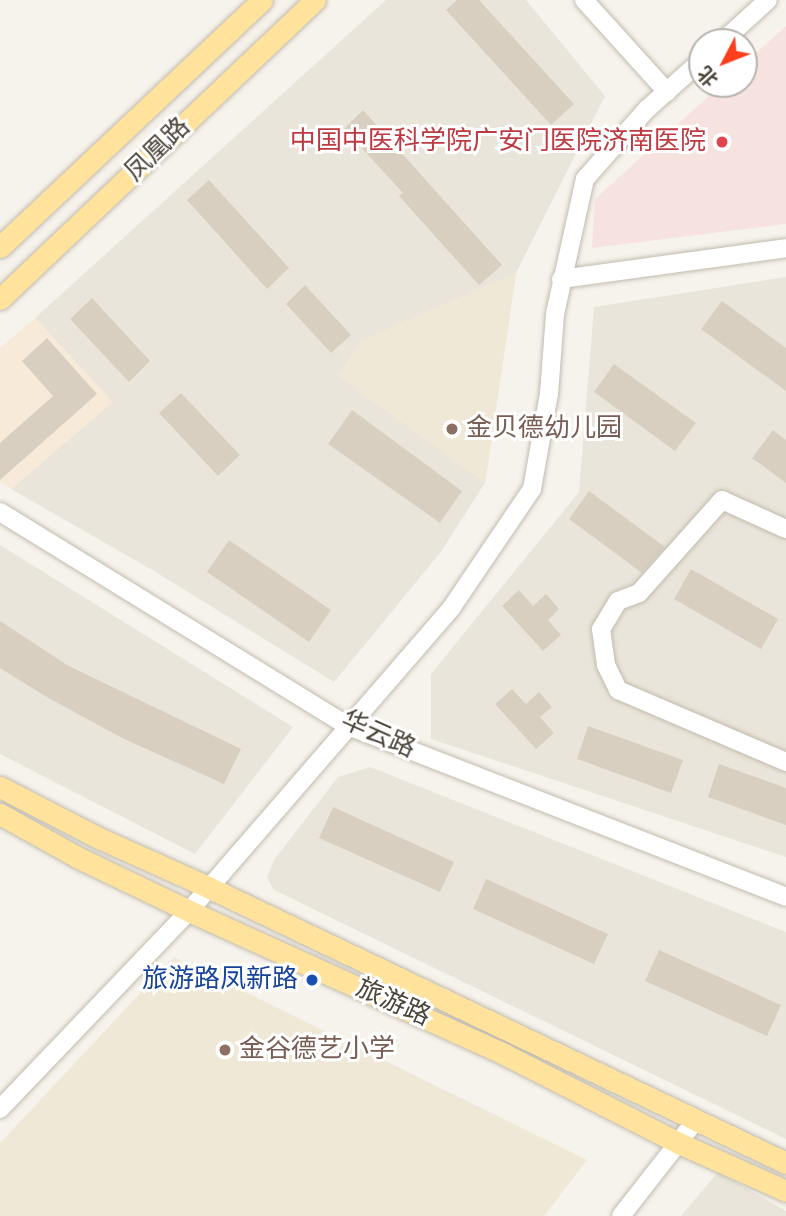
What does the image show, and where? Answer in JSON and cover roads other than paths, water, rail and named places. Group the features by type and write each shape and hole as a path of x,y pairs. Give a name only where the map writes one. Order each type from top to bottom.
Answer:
{"main road":[{"name":"凤凰路","path":"0,247 262,0"},
{"name":"凤凰路","path":"0,299 315,0"},
{"name":"旅游路","path":"0,787 99,838 208,887 786,1163"},
{"name":"旅游路","path":"0,814 77,857 189,911 504,1054 681,1144 786,1191"}],"street":[{"path":"583,0 667,92"},
{"path":"737,28 768,0"},
{"path":"0,1109 189,911 452,607 532,489 550,394 555,314 585,179 688,73"},
{"path":"561,279 786,248"},
{"path":"786,529 722,500 639,593 618,601 601,629 606,665 618,691 786,762"},
{"name":"华云路","path":"0,512 348,726 786,897"},
{"path":"621,1216 681,1144 696,1121"}],"place":[{"name":"中国中医科学院广安门医院济南医院","path":"722,142"},
{"name":"金贝德幼儿园","path":"452,429"},
{"name":"旅游路凤新路","path":"312,980"},
{"name":"金谷德艺小学","path":"225,1050"}]}
